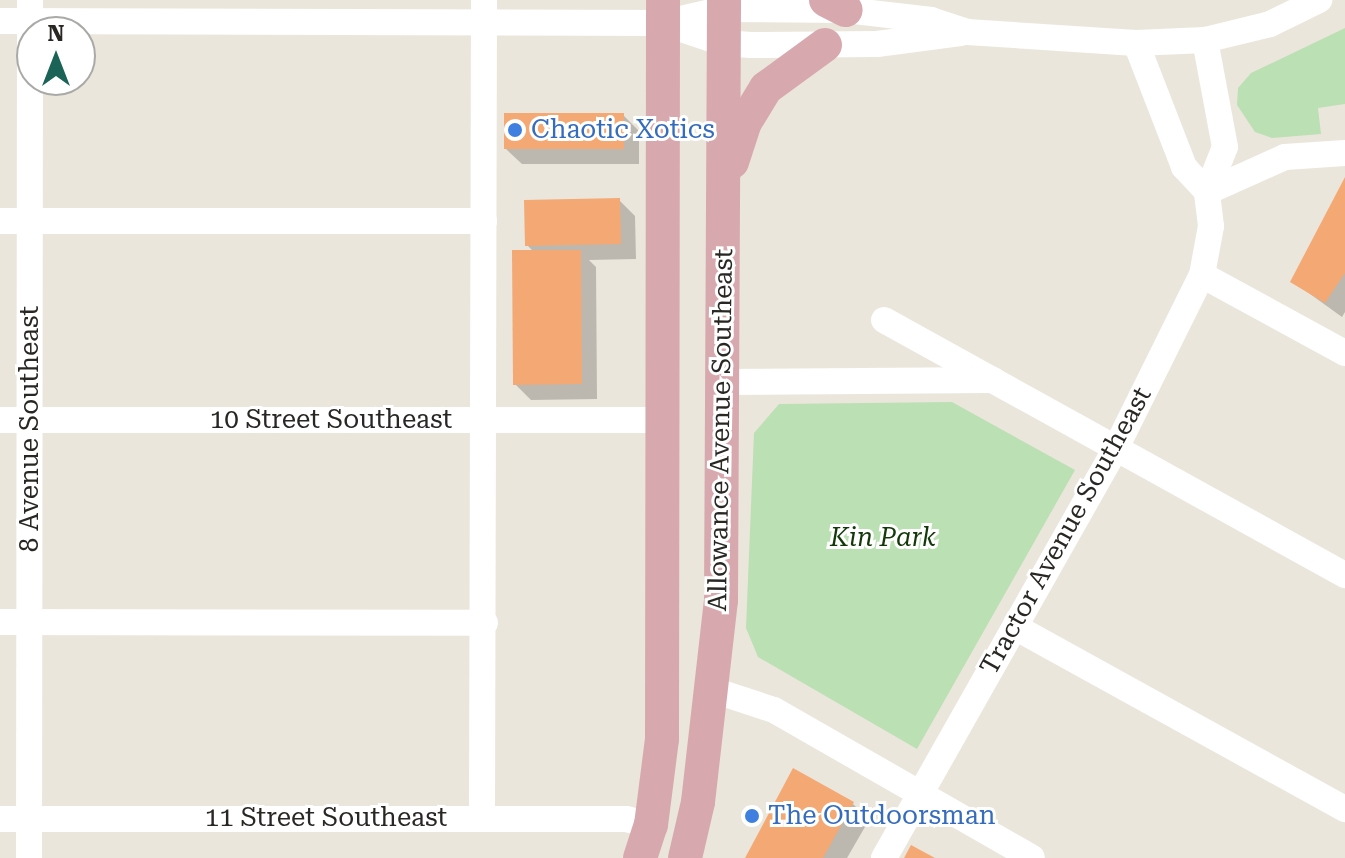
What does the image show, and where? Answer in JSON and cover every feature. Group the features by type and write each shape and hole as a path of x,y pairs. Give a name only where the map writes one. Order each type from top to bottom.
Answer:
{"main road":[{"name":"Allowance Avenue Southeast","path":"685,858 713,690 721,600 724,4"},
{"path":"640,858 651,825 662,739 663,11"},
{"path":"722,192 756,101 779,75 825,45"}],"street":[{"path":"663,11 723,43 825,45 967,32 1136,43 1205,40 1270,24 1319,0"},
{"path":"0,21 30,11 663,11 724,4 836,5 931,20 967,32"},
{"name":"8 Avenue Southeast","path":"29,858 30,11"},
{"path":"482,818 485,623 484,11"},
{"name":"Tractor Avenue Southeast","path":"884,858 1116,448 1202,275 1211,226 1207,192 1225,147 1205,40"},
{"path":"1136,43 1184,167 1207,192 1285,157 1345,153"},
{"path":"0,221 484,221"},
{"path":"1202,275 1345,353"},
{"path":"884,320 1345,575"},
{"path":"724,382 996,380"},
{"name":"10 Street Southeast","path":"0,420 662,420"},
{"path":"0,622 485,623"},
{"path":"1015,627 1345,809"},
{"path":"713,690 774,710 1032,858"},
{"name":"11 Street Southeast","path":"0,819 626,819 651,825"}],"green space":[{"path":"1345,28 1345,104 1318,108 1321,134 1272,138 1255,132 1237,105 1238,88 1251,73"},
{"name":"Kin Park","path":"952,402 1075,470 917,749 758,657 746,628 754,433 779,404"}],"building":[{"path":"504,113 624,113 624,149 504,149"},
{"path":"1345,177 1345,273 1325,303 1290,282"},
{"path":"620,198 621,244 525,246 524,200"},
{"path":"512,250 581,250 582,384 513,385"},
{"path":"793,768 854,802 823,858 745,858"},
{"path":"911,845 935,858 904,858"}],"place":[{"name":"Chaotic Xotics","path":"515,130"},
{"name":"The Outdoorsman","path":"752,816"}]}
